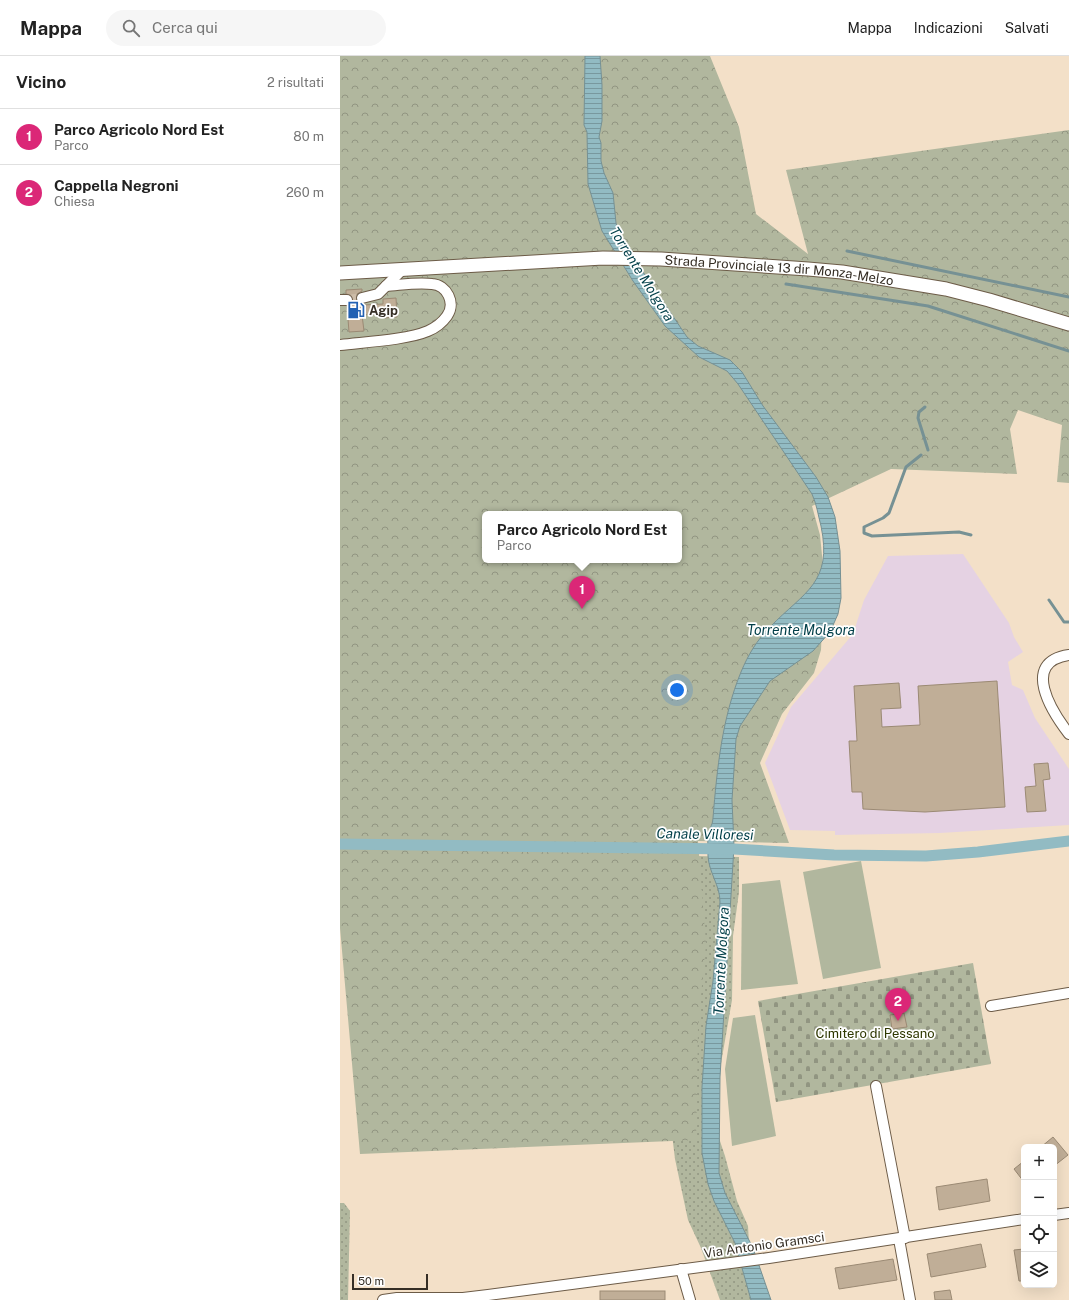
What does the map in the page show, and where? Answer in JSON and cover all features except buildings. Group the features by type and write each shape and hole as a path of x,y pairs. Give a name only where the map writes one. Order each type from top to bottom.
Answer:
{"main road":[{"name":"Strada Provinciale 13 dir Monza-Melzo","path":"340,273 603,258 661,259 808,269 871,276 953,291 1069,324"}],"street":[{"path":"362,298 378,294 403,269"},
{"path":"340,345 419,334 440,323 448,315 450,306 448,294 442,287 432,284 386,286"},
{"path":"1069,655 1059,657 1050,663 1042,680 1046,699 1069,734"},
{"path":"991,1006 1069,993"},
{"path":"876,1086 902,1238 902,1255 910,1300"},
{"path":"1057,1215 1069,1213"},
{"name":"Via Antonio Gramsci","path":"383,1300 393,1298 463,1298 726,1264 1021,1220"},
{"path":"681,1269 690,1300"}],"shaded area":[{"path":"963,554 1009,623 1014,637 1023,652 1008,662 1012,685 1023,690 1035,718 1069,769 1069,825 940,833 835,835 835,831 790,830 765,763 791,707 853,634 864,600 888,556"}],"green space":[{"path":"340,56 710,56 739,127 756,214 808,254 786,170 1069,130 1069,483 1057,482 1062,425 1018,410 1010,429 1017,474 891,469 812,506 820,535 824,576 821,650 814,673 782,714 760,763 789,843 698,841 706,944 698,1026 696,1140 360,1154 340,928"},
{"path":"696,856 739,857 739,892 733,936 732,1000 715,1098 715,1126 737,1201 748,1226 751,1277 762,1300 720,1300 701,1248 688,1220 675,1159 671,1126"},
{"path":"861,861 881,968 823,979 803,872"},
{"path":"780,880 798,984 741,990 742,884"},
{"name":"Cimitero di Pessano","path":"973,963 991,1064 776,1102 758,1001"},
{"path":"755,1015 776,1136 732,1146 725,1069 733,1018"},
{"path":"340,1203 344,1203 350,1211 348,1300 340,1300"}],"water":[{"name":"Torrente Molgora","path":"585,56 600,56 602,121 599,137 601,143 601,161 604,173 613,193 616,223 620,238 687,337 698,346 730,360 742,372 763,406 816,477 828,497 835,517 840,551 841,598 838,614 830,632 813,651 770,681 740,726 736,739 732,800 734,846 720,1077 719,1173 725,1193 753,1248 771,1300 751,1300 735,1243 714,1201 708,1184 702,1153 702,1087 706,1026 713,981 720,902 720,896 710,868 708,838 713,820 721,744 729,707 744,666 757,642 765,632 813,585 819,574 823,561 824,545 821,526 812,494 738,384 727,371 699,357 665,326 633,281 602,231 588,184 587,132 584,125"}],"waterway":[{"path":"847,251 1069,297"},
{"path":"786,284 928,306 1069,351"},
{"path":"925,407 919,412 918,418 928,450"},
{"path":"921,455 906,467 889,513 883,518 864,527 864,533 872,536 959,532 971,535"},
{"path":"1049,600 1064,622 1069,622"},
{"name":"Canale Villoresi","path":"340,844 734,849 834,855 926,856 978,852 1069,841"}],"tunnel":[{"path":"347,300 362,298"}],"place":[{"name":"Agip","path":"356,310"},
{"name":"Parco Agricolo Nord Est","path":"582,609"},
{"name":"Cappella Negroni","path":"898,1021"}]}
